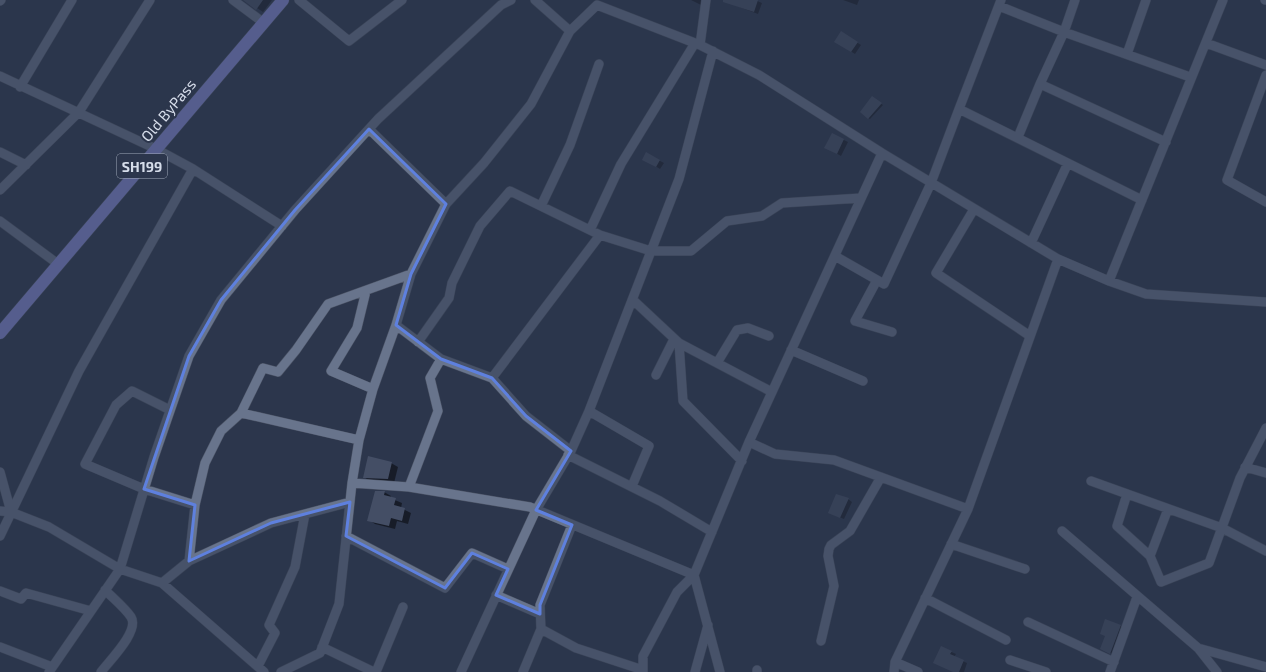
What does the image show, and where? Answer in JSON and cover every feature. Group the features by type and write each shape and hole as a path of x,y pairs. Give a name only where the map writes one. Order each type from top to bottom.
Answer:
{"highway":[{"name":"Old ByPass","path":"0,333 283,0"}],"street":[{"path":"20,87 72,0"},
{"path":"0,190 79,112 150,0"},
{"path":"233,0 264,23"},
{"path":"299,0 350,41 402,0"},
{"path":"0,647 50,669 120,569 144,489 189,356 221,300 282,226 369,129 501,5 511,0"},
{"path":"535,0 570,31"},
{"path":"590,230 621,164 697,44 706,0"},
{"path":"1018,137 1064,32 1075,0"},
{"path":"1126,54 1146,0"},
{"path":"1108,281 1166,142 1190,77 1206,43 1223,0"},
{"path":"835,256 884,284 931,183 1000,3 1064,32 1190,77"},
{"path":"281,672 320,653 339,604 352,483 359,440 373,389 396,325 411,274 446,204 484,163 531,104 570,31 597,5 697,44 759,75 882,153 1058,259 1108,281 1136,291 1159,296 1266,302"},
{"path":"1206,43 1266,65"},
{"path":"461,672 536,510 570,453 589,411 679,179 713,52"},
{"path":"541,206 570,145 599,64"},
{"path":"1266,75 1227,180 1266,202"},
{"path":"0,76 20,87 79,112 156,149 193,169 282,226"},
{"path":"1040,84 1166,142"},
{"path":"959,108 1142,200"},
{"path":"369,129 446,204"},
{"path":"0,152 26,165"},
{"path":"540,628 576,648 643,671 643,656 677,592 694,575 749,442 882,153"},
{"path":"1031,243 1068,162"},
{"path":"0,536 79,371 193,169"},
{"path":"418,342 449,298 452,283 480,226 510,191 600,235 651,251 691,251 727,221 762,216 782,203 861,198"},
{"path":"974,209 936,273 1030,336"},
{"path":"0,221 58,264"},
{"path":"492,378 600,235"},
{"path":"894,672 895,662 968,509 1058,259"},
{"path":"189,560 195,505 205,463 221,431 241,413 263,368 278,372 296,350 328,304 366,292 411,274"},
{"path":"877,280 855,321 892,332"},
{"path":"366,292 357,328 331,371 373,389"},
{"path":"633,300 677,341 772,392"},
{"path":"396,325 441,359 492,378 526,416 570,453 660,501 712,532"},
{"path":"717,363 737,330 748,328 769,336"},
{"path":"656,375 677,341"},
{"path":"677,341 683,401 742,460"},
{"path":"791,350 863,381"},
{"path":"409,487 438,411 430,378 441,359"},
{"path":"170,410 132,391 116,405 85,464 144,489 195,505"},
{"path":"589,411 649,446 632,486"},
{"path":"241,413 359,440"},
{"path":"1127,494 1117,526 1150,556 1161,582 1209,563 1246,467 1262,446 1266,428"},
{"path":"749,442 779,455 834,460 968,509"},
{"path":"1246,467 1266,473"},
{"path":"0,472 11,512"},
{"path":"821,641 834,586 828,556 829,549 850,531 880,477"},
{"path":"1091,481 1222,528 1266,551"},
{"path":"352,483 409,487 536,510 694,575"},
{"path":"162,583 189,560 271,523 350,502"},
{"path":"1150,556 1168,509"},
{"path":"0,511 11,512 49,527 120,569 162,583 263,670 275,633 269,625 296,567 305,514"},
{"path":"523,672 540,628 540,605 572,525"},
{"path":"1062,531 1198,648 1217,672"},
{"path":"346,536 445,588 472,553 508,569"},
{"path":"951,544 1025,569"},
{"path":"694,575 720,672"},
{"path":"101,672 130,634 133,625 131,618 105,590"},
{"path":"0,591 21,599 26,593 91,611"},
{"path":"496,595 540,614"},
{"path":"1110,672 1137,596"},
{"path":"925,598 1006,640"},
{"path":"322,647 375,672 403,607"},
{"path":"1028,622 1114,662"},
{"path":"695,672 708,625"},
{"path":"1198,648 1266,667"},
{"path":"1010,660 1046,672"},
{"path":"895,662 918,672"}],"highlighted area":[{"path":"369,129 446,204 411,274 396,325 441,359 492,378 526,416 571,451 536,510 572,525 540,605 540,614 496,595 508,569 472,553 445,588 346,536 350,502 271,523 189,561 195,505 144,489 189,356 221,300 295,210"}],"building":[{"path":"243,0 263,0 256,10"},
{"path":"723,0 758,0 754,12 723,2"},
{"path":"841,31 858,42 851,52 834,42"},
{"path":"872,96 882,103 868,119 860,112"},
{"path":"832,133 844,139 837,154 824,148"},
{"path":"646,152 660,160 656,167 642,160"},
{"path":"368,456 392,462 388,479 363,478"},
{"path":"375,491 385,491 384,495 396,498 394,505 405,508 402,521 391,518 389,526 367,521"},
{"path":"836,494 849,498 840,518 828,513"},
{"path":"1105,619 1121,625 1110,654 1100,649 1105,636 1100,634"},
{"path":"941,646 952,651 950,654 964,660 959,672 953,672 933,663"}]}
